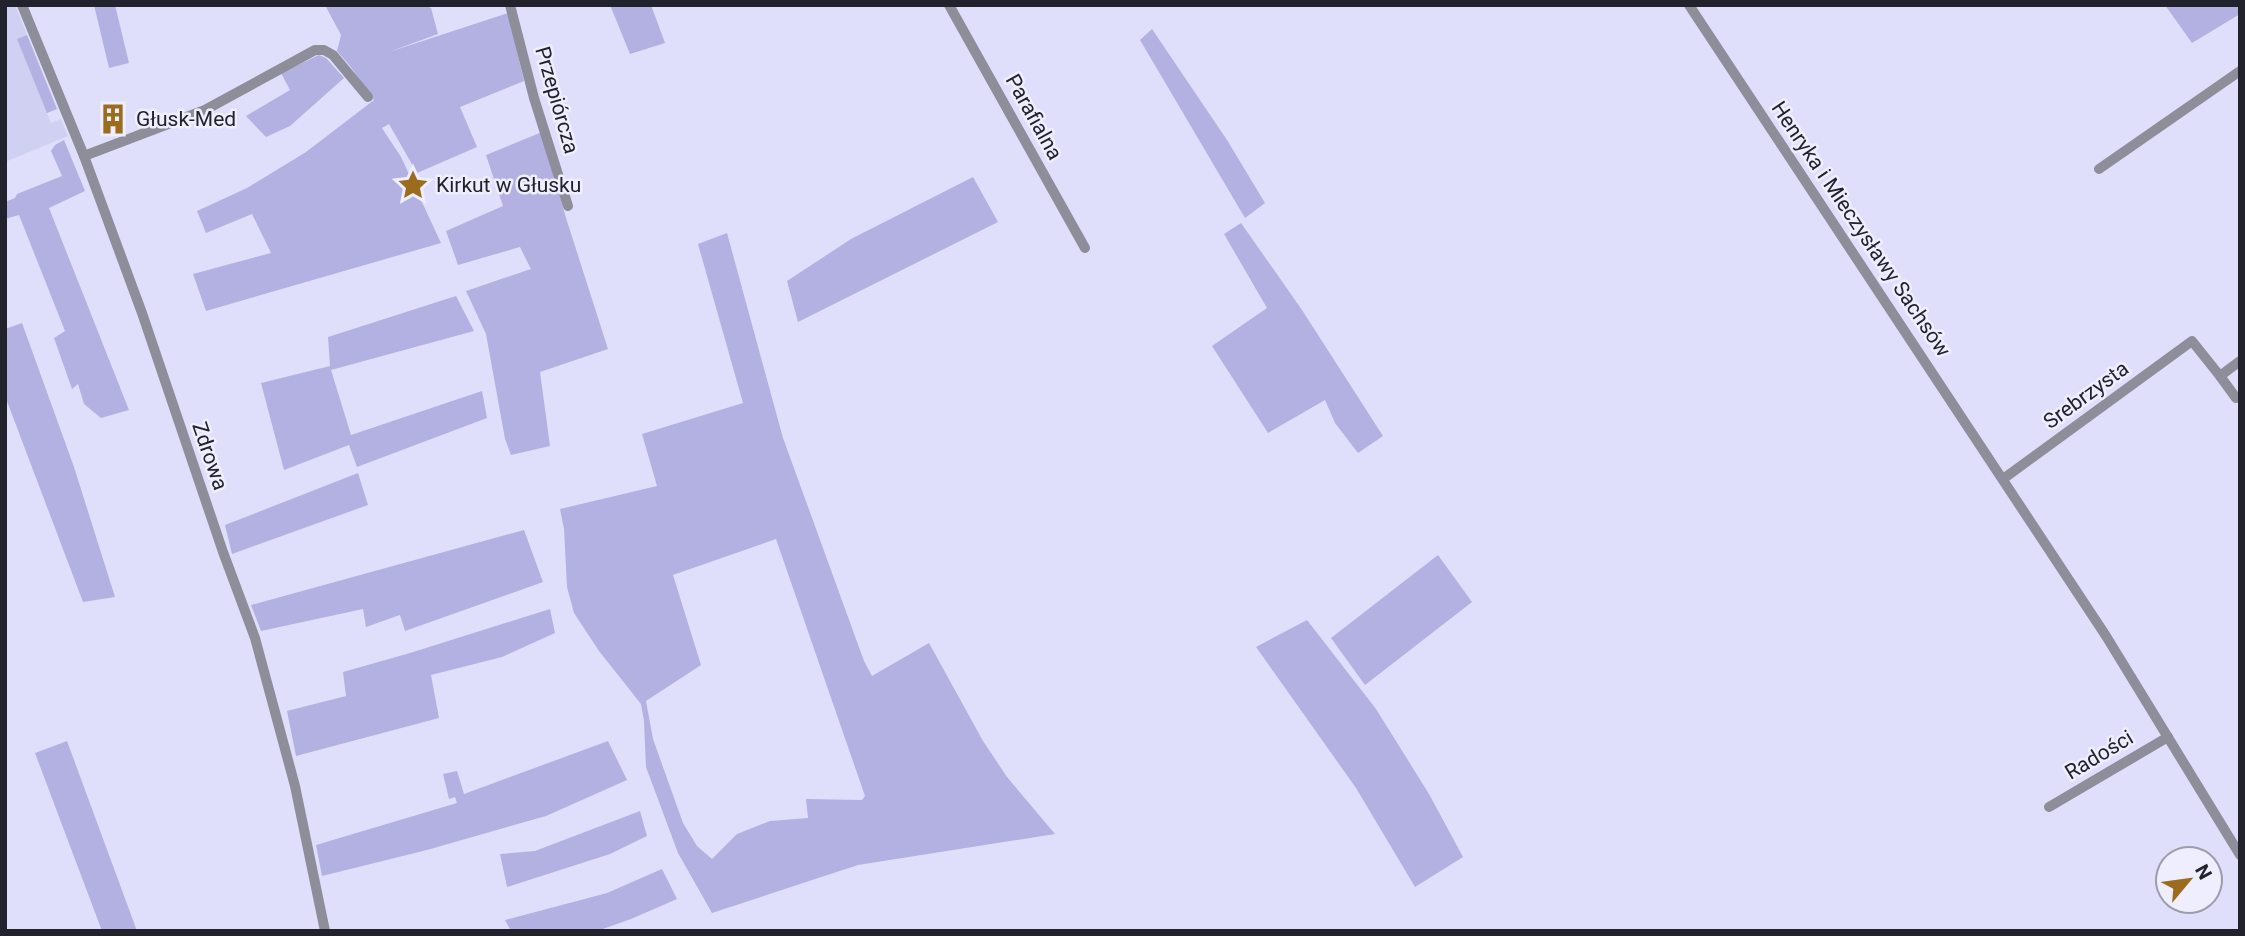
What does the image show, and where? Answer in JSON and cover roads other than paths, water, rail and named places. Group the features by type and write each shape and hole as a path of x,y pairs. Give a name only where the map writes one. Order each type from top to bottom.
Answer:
{"street":[{"name":"Zdrowa","path":"22,5 84,156 142,313 255,638 295,786 325,931"},
{"name":"Przepiórcza","path":"510,5 534,98 568,206"},
{"name":"Parafialna","path":"949,5 1085,248"},
{"name":"Henryka i Mieczysławy Sachsów","path":"1689,5 2106,636 2239,853"},
{"path":"84,156 205,110 315,50 324,50 333,55 368,97"},
{"path":"2099,169 2240,71"},
{"name":"Srebrzysta","path":"2002,477 2192,341 2220,376"},
{"path":"2236,398 2220,376 2240,362"},
{"name":"Radości","path":"2049,807 2168,737"}],"place":[{"name":"Głusk-Med","path":"113,119"},
{"name":"Kirkut w Głusku","path":"413,185"}]}
